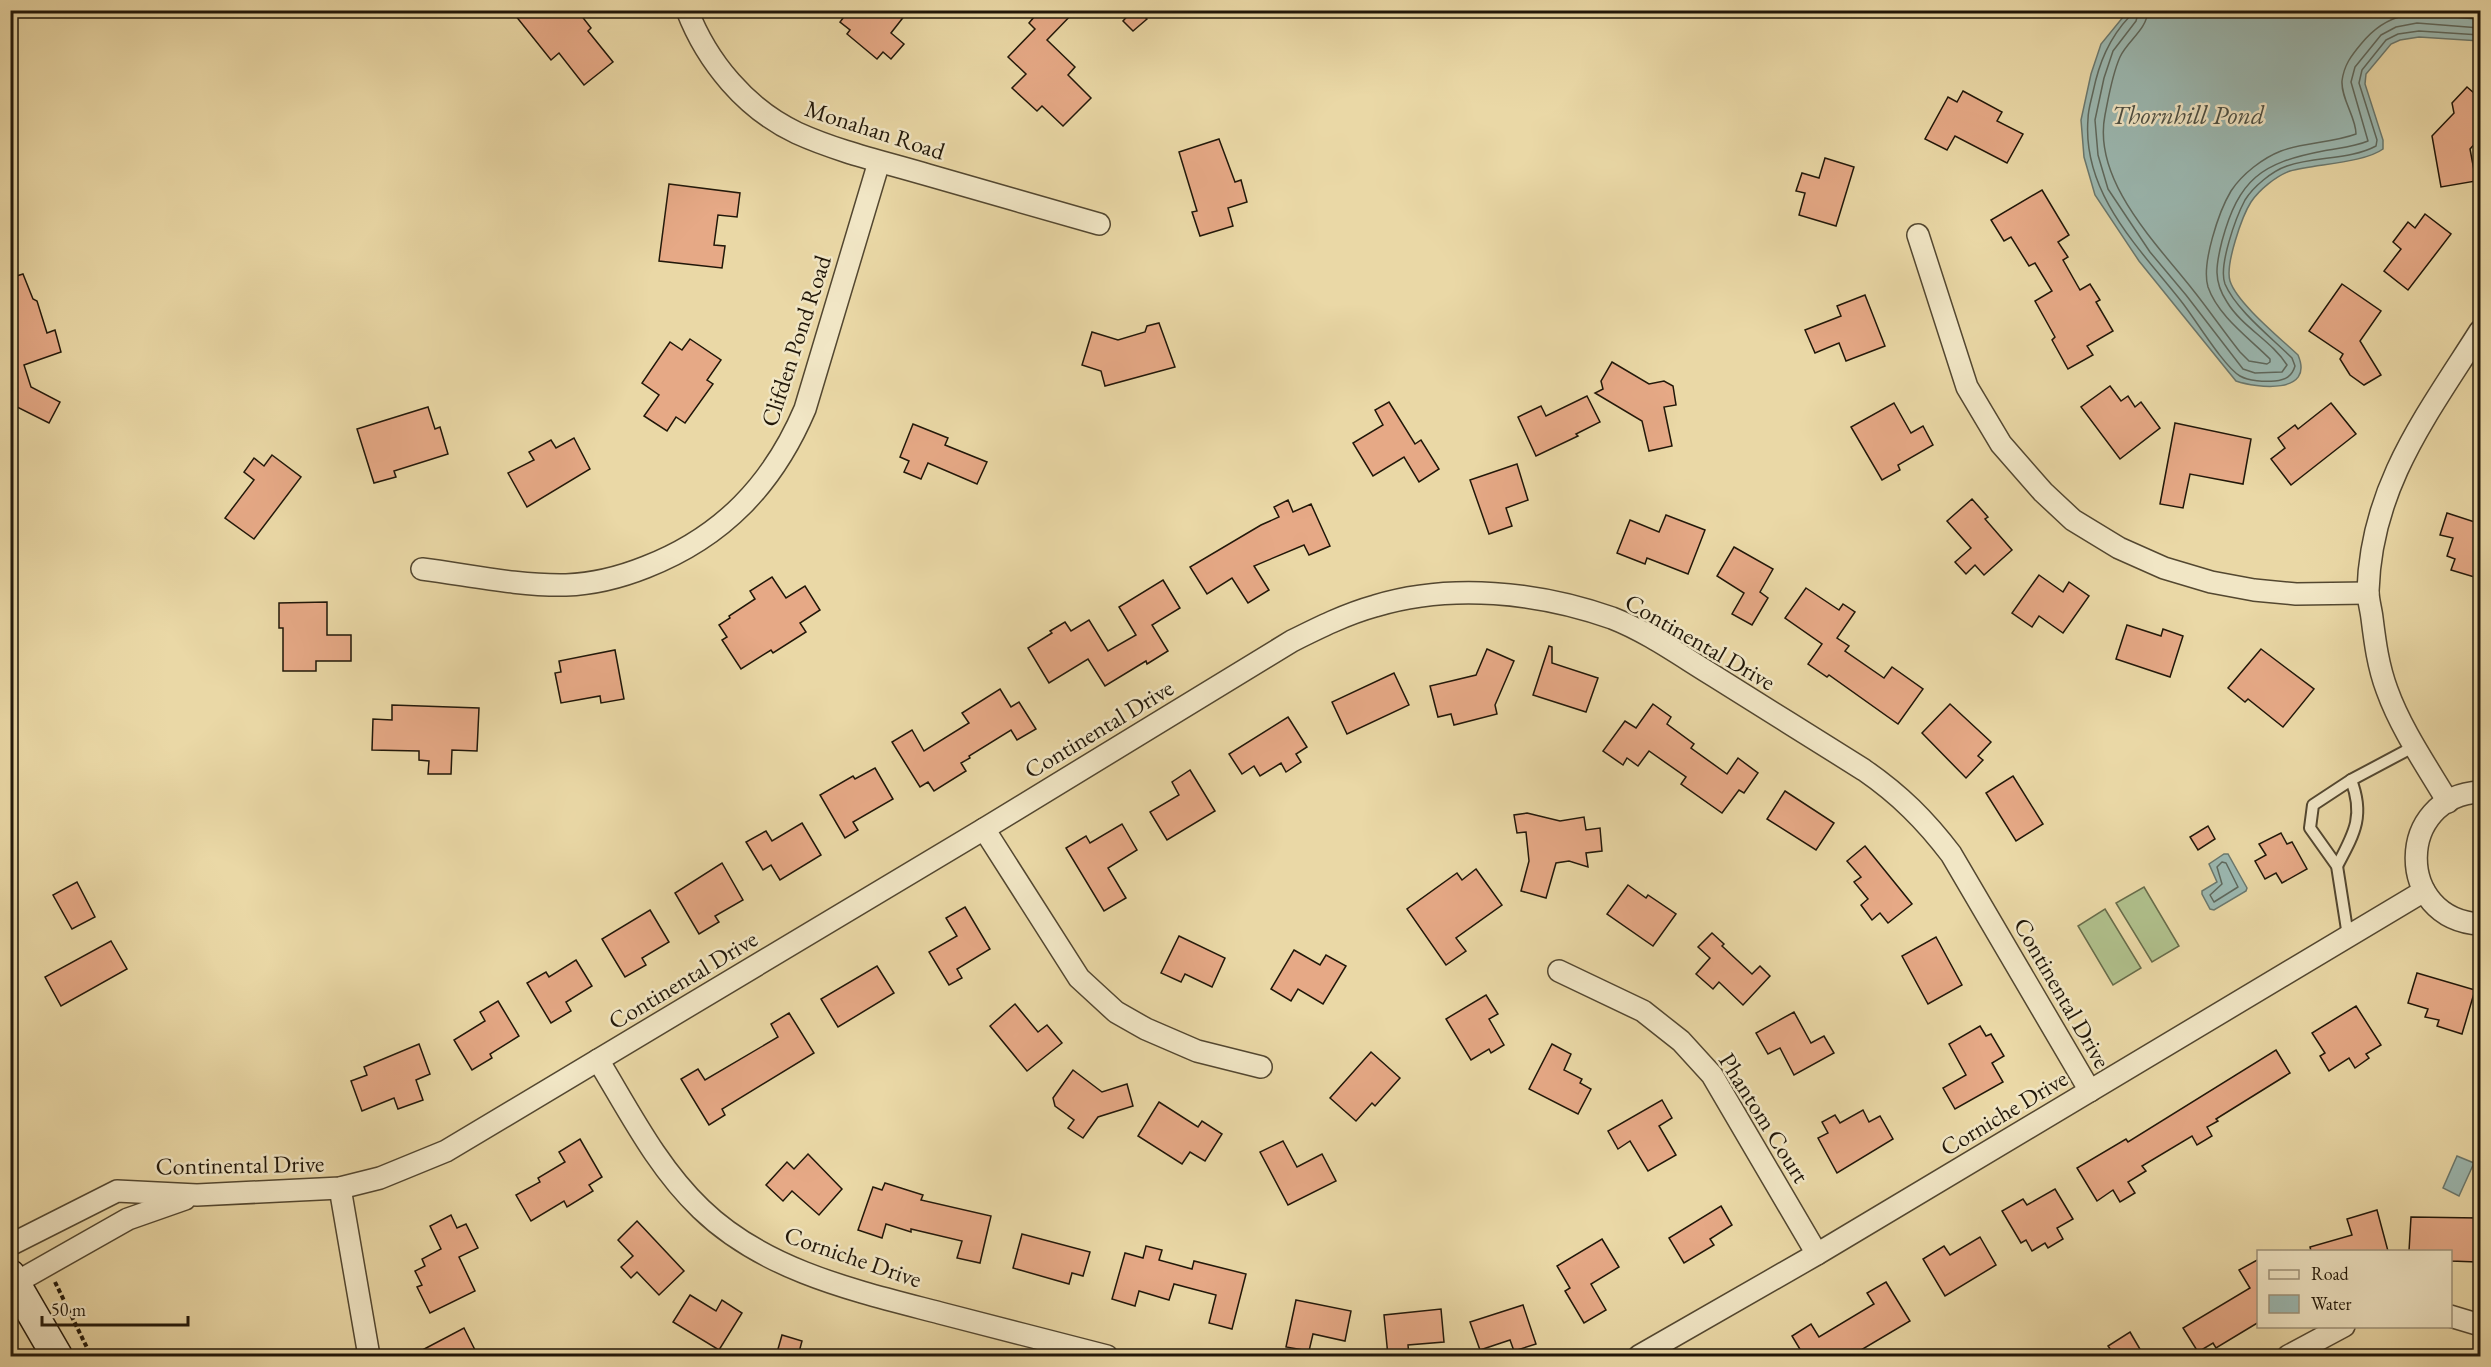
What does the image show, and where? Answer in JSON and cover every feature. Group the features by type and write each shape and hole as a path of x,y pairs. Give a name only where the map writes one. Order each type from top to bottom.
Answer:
{"main road":[{"path":"13,1279 57,1356"}],"street":[{"name":"Monahan Road","path":"687,10 704,48 718,68 738,90 767,114 796,133 879,162 1099,224"},
{"name":"Clifden Pond Road","path":"422,569 537,584 568,585 596,581 631,573 671,557 705,538 732,515 756,492 776,464 792,441 806,409 879,162"},
{"path":"1918,235 1967,387 2001,444 2043,492 2073,520 2128,552 2164,568 2211,582 2254,590 2296,594 2368,594"},
{"path":"2448,802 2400,722 2387,690 2375,641 2368,594 2374,537 2393,475 2407,446 2481,331"},
{"name":"Continental Drive","path":"10,1245 117,1191 197,1195 340,1188 380,1178 446,1151 984,829 1292,641 1322,626 1376,606 1426,596 1474,593 1517,596 1566,605 1613,619 1655,640 1864,770 1895,792 1927,823 1951,854 2090,1091"},
{"path":"2481,792 2470,792 2437,809 2423,827 2417,843 2415,863 2424,891 2436,907 2454,919 2481,924"},
{"path":"984,829 1079,978 1116,1012 1146,1029 1197,1052 1261,1067"},
{"name":"Corniche Drive","path":"1639,1356 1817,1254 2424,891"},
{"name":"Phantom Court","path":"1559,971 1643,1011 1682,1041 1712,1075 1817,1254"},
{"name":"Corniche Drive","path":"598,1060 663,1165 678,1185 727,1231 764,1253 797,1270 866,1293 1107,1356"},
{"path":"340,1188 369,1356"},
{"path":"13,1279 128,1219 197,1195"},
{"path":"2452,1316 2481,1325"},
{"path":"2288,1356 2340,1328"}],"lane":[{"path":"2348,936 2337,866 2310,828 2313,805 2351,780 2415,746"},
{"path":"2337,866 2354,834 2359,800 2351,780"}],"path":[{"path":"55,1282 91,1356"},
{"path":"10,1337 22,1356"}],"green space":[{"path":"2144,887 2179,946 2152,962 2116,903"},
{"path":"2105,909 2141,968 2113,985 2078,926"}],"water":[{"name":"Thornhill Pond","path":"2128,11 2480,11 2480,41 2419,37 2400,40 2391,44 2366,74 2365,84 2383,140 2383,149 2364,157 2285,173 2263,188 2247,209 2232,253 2230,281 2234,290 2250,310 2298,355 2301,368 2298,377 2291,383 2281,386 2257,386 2236,381 2139,261 2095,195 2084,157 2081,120 2091,74 2101,44"},
{"path":"2224,854 2228,854 2247,888 2246,891 2214,910 2210,909 2202,891 2217,882 2209,864"},
{"path":"2457,1156 2474,1163 2459,1196 2443,1188"}],"building":[{"path":"511,10 577,10 591,28 588,31 613,62 584,85 559,53 551,60"},
{"path":"849,10 909,10 891,33 904,44 891,59 883,52 877,59 847,34 850,30 840,22"},
{"path":"1040,10 1076,10 1047,40 1075,67 1068,75 1091,98 1063,126 1042,106 1037,111 1012,88 1026,74 1008,57 1035,29 1029,23"},
{"path":"1133,10 1138,10 1147,19 1133,31 1123,21"},
{"path":"2467,87 2481,99 2481,137 2470,149 2476,181 2441,187 2432,136 2454,113 2452,103"},
{"path":"1963,91 2002,112 1997,121 2023,134 2007,163 1955,136 1947,150 1925,139 1948,97 1957,102"},
{"path":"1219,139 1235,182 1241,180 1247,202 1228,208 1233,226 1200,236 1192,212 1197,211 1179,152"},
{"path":"1825,158 1854,167 1836,226 1799,215 1805,193 1796,191 1802,173 1819,178"},
{"path":"669,184 740,193 737,217 718,215 714,245 725,246 722,268 659,261"},
{"path":"2042,190 2069,235 2058,242 2068,257 2063,260 2080,290 2090,284 2100,300 2096,302 2113,331 2087,346 2093,355 2068,369 2052,340 2055,337 2035,301 2052,291 2035,263 2029,266 2011,237 2004,241 1991,220"},
{"path":"2425,214 2451,234 2408,290 2384,271 2401,249 2393,242 2408,222 2415,228"},
{"path":"23,274 33,299 37,301 47,333 55,330 61,352 24,365 31,387 60,402 49,423 13,405 10,398 10,278"},
{"path":"2342,284 2381,311 2360,341 2381,375 2364,385 2350,375 2340,359 2343,354 2309,331"},
{"path":"1865,295 1885,346 1846,361 1839,343 1815,353 1805,330 1841,316 1837,306"},
{"path":"1159,323 1175,367 1105,386 1101,371 1082,365 1092,332 1118,340 1145,332 1147,326"},
{"path":"690,339 721,360 707,380 713,384 685,423 676,417 667,431 644,416 659,395 642,383 670,342 682,350"},
{"path":"1612,362 1649,384 1664,381 1673,386 1676,405 1664,407 1672,446 1649,451 1642,421 1595,393 1603,389 1601,381"},
{"path":"2110,386 2121,401 2128,396 2135,407 2141,402 2160,428 2120,459 2081,407"},
{"path":"1587,396 1600,422 1576,434 1578,436 1536,456 1518,417 1541,406 1546,416"},
{"path":"1389,402 1415,444 1421,440 1439,469 1419,482 1404,457 1373,476 1353,443 1383,425 1375,410"},
{"path":"1894,403 1911,433 1923,426 1933,445 1898,465 1900,470 1882,480 1851,427"},
{"path":"2331,403 2356,434 2291,485 2271,459 2285,448 2278,438 2295,425 2298,429"},
{"path":"428,407 435,429 440,427 448,454 394,471 396,477 374,483 357,429"},
{"path":"2175,423 2251,439 2243,484 2190,474 2183,508 2160,504"},
{"path":"913,424 948,438 945,445 987,462 977,484 928,463 921,479 904,472 909,461 900,457"},
{"path":"574,438 590,469 527,507 508,473 534,460 529,452 551,440 556,448"},
{"path":"272,455 301,477 254,539 225,518 254,480 244,472 254,458 264,466"},
{"path":"1517,464 1528,500 1506,508 1512,526 1489,534 1470,480"},
{"path":"1972,499 1988,517 1985,519 2012,550 1984,575 1975,565 1966,574 1955,562 1971,548 1947,521"},
{"path":"1288,500 1293,512 1311,504 1330,546 1309,555 1304,545 1254,566 1269,590 1248,603 1232,578 1207,594 1190,567 1261,525 1279,517 1274,507"},
{"path":"2447,513 2481,524 2481,579 2451,570 2455,559 2447,556 2453,538 2440,535"},
{"path":"1666,515 1705,530 1688,574 1647,558 1645,564 1617,553 1630,520 1659,532"},
{"path":"1734,547 1773,569 1760,592 1768,598 1752,625 1732,614 1744,593 1717,576"},
{"path":"2039,575 2063,592 2069,582 2089,596 2063,633 2039,616 2032,627 2012,613"},
{"path":"772,577 786,598 805,586 820,610 800,623 806,632 773,653 771,650 741,669 722,640 727,637 719,625 755,599 750,591"},
{"path":"1163,580 1180,608 1152,625 1168,651 1147,664 1146,661 1105,686 1088,659 1049,683 1028,648 1065,622 1071,631 1089,620 1108,651 1136,635 1119,607"},
{"path":"1806,588 1839,610 1843,604 1855,612 1837,638 1849,646 1845,651 1884,678 1892,667 1923,689 1898,724 1829,675 1827,677 1808,664 1822,644 1785,618"},
{"path":"327,602 327,635 351,635 351,661 316,661 316,671 283,671 283,628 279,628 279,603"},
{"path":"2127,625 2161,636 2163,629 2183,636 2170,677 2116,659"},
{"path":"1549,646 1552,647 1552,663 1598,678 1586,712 1533,695"},
{"path":"1487,649 1514,661 1495,705 1497,714 1454,725 1451,714 1438,717 1430,686 1476,675"},
{"path":"2261,649 2314,689 2283,727 2248,699 2245,702 2228,688"},
{"path":"615,650 624,699 601,703 600,696 561,703 555,673 561,672 559,661"},
{"path":"1394,673 1409,705 1347,734 1332,702"},
{"path":"1000,689 1011,707 1019,702 1036,729 1017,740 1011,730 961,763 966,771 934,791 928,782 920,787 892,742 912,730 924,751 969,723 962,713"},
{"path":"1653,704 1671,717 1667,724 1694,744 1691,748 1727,774 1738,758 1758,773 1744,793 1739,790 1722,813 1681,784 1686,777 1649,751 1638,766 1627,758 1623,765 1603,751 1625,721 1636,728"},
{"path":"1950,704 1991,742 1978,756 1983,760 1966,778 1922,733"},
{"path":"392,705 479,708 477,751 452,750 451,774 428,774 429,761 419,760 419,751 372,750 373,719 392,720"},
{"path":"1288,717 1307,747 1296,754 1301,762 1286,772 1281,763 1260,776 1254,766 1242,774 1229,754"},
{"path":"875,768 893,799 853,822 858,830 845,838 820,795 853,776 855,779"},
{"path":"1190,770 1215,811 1167,840 1150,812 1179,795 1172,782"},
{"path":"2013,776 2043,824 2016,841 1986,793"},
{"path":"1785,791 1834,823 1816,850 1767,819"},
{"path":"1527,813 1560,821 1584,817 1586,830 1600,828 1602,851 1586,853 1588,867 1569,861 1556,863 1546,898 1521,891 1529,861 1526,832 1517,833 1514,815"},
{"path":"802,823 821,855 780,880 771,865 763,870 746,842 766,831 772,841"},
{"path":"1122,824 1137,850 1108,868 1126,898 1104,911 1066,848 1086,836 1090,843"},
{"path":"2208,826 2215,839 2198,850 2190,837"},
{"path":"2281,833 2287,844 2292,842 2307,869 2282,883 2276,873 2265,879 2255,861 2266,855 2259,844"},
{"path":"1865,846 1912,904 1888,923 1880,913 1872,920 1861,905 1868,899 1854,882 1861,877 1847,861"},
{"path":"722,863 743,900 715,916 719,922 699,934 675,893"},
{"path":"1476,869 1502,905 1456,938 1466,951 1446,965 1407,909 1457,873 1462,880"},
{"path":"77,882 95,917 72,929 53,895"},
{"path":"1628,885 1646,898 1648,895 1676,914 1653,946 1607,914"},
{"path":"965,907 990,949 957,969 962,978 949,985 929,952 957,936 946,918"},
{"path":"650,910 669,942 642,958 646,965 625,977 602,939"},
{"path":"1712,933 1724,944 1722,946 1752,974 1760,966 1770,976 1743,1005 1719,982 1713,989 1696,974 1710,958 1698,947"},
{"path":"1179,936 1225,958 1212,987 1185,974 1181,982 1161,973"},
{"path":"1936,937 1962,985 1928,1004 1902,956"},
{"path":"111,941 127,969 61,1006 45,977"},
{"path":"1294,950 1320,965 1326,955 1346,966 1323,1004 1298,989 1291,1001 1271,989"},
{"path":"576,960 592,986 566,1002 571,1011 551,1023 527,983 546,972 549,977"},
{"path":"877,966 894,993 838,1027 821,999"},
{"path":"2417,973 2475,990 2462,1034 2437,1026 2439,1020 2425,1017 2428,1009 2408,1003"},
{"path":"1486,995 1498,1014 1489,1019 1504,1045 1491,1053 1489,1049 1471,1060 1446,1019"},
{"path":"498,1001 519,1036 490,1054 492,1058 472,1070 454,1040 485,1021 480,1012"},
{"path":"1015,1004 1038,1032 1047,1025 1062,1043 1027,1071 990,1026"},
{"path":"2356,1006 2381,1045 2366,1054 2369,1058 2355,1068 2349,1058 2329,1071 2320,1056 2325,1053 2312,1033"},
{"path":"1794,1012 1811,1043 1824,1036 1834,1053 1794,1075 1780,1048 1768,1054 1756,1033"},
{"path":"789,1013 814,1053 722,1109 725,1115 709,1125 681,1079 698,1069 705,1080 778,1037 771,1024"},
{"path":"1980,1026 1986,1036 1991,1034 2004,1056 1992,1063 2003,1082 1955,1109 1943,1088 1966,1075 1949,1044"},
{"path":"419,1044 430,1074 416,1080 423,1100 398,1109 394,1098 362,1111 351,1081 367,1075 364,1067"},
{"path":"1552,1044 1571,1054 1564,1070 1582,1079 1580,1083 1591,1089 1578,1114 1529,1089"},
{"path":"2276,1050 2290,1073 2216,1119 2218,1121 2207,1127 2212,1136 2197,1145 2192,1136 2142,1166 2146,1171 2128,1182 2135,1193 2120,1202 2113,1190 2097,1201 2077,1168 2126,1139 2128,1142"},
{"path":"1371,1052 1400,1078 1375,1106 1372,1103 1356,1121 1330,1098"},
{"path":"1073,1070 1102,1092 1127,1084 1133,1106 1098,1117 1083,1138 1068,1128 1074,1120 1055,1106 1053,1098"},
{"path":"1662,1100 1672,1118 1659,1126 1676,1155 1648,1171 1630,1141 1618,1149 1608,1131"},
{"path":"1159,1102 1198,1127 1202,1121 1222,1134 1205,1161 1190,1152 1182,1164 1138,1136"},
{"path":"1863,1110 1869,1122 1880,1116 1893,1139 1837,1173 1818,1138 1828,1133 1822,1122 1835,1115 1840,1123"},
{"path":"580,1139 602,1177 589,1185 593,1191 567,1207 564,1201 531,1221 516,1195 540,1182 538,1178 565,1162 559,1152"},
{"path":"1283,1141 1297,1167 1322,1154 1336,1181 1288,1205 1260,1152"},
{"path":"808,1154 842,1189 819,1215 792,1191 783,1201 766,1185 787,1162 794,1169"},
{"path":"885,1183 923,1195 921,1200 991,1216 980,1263 957,1258 962,1241 911,1229 911,1232 886,1224 882,1238 858,1230 873,1187 882,1190"},
{"path":"2055,1189 2073,1219 2057,1228 2063,1239 2048,1248 2045,1243 2032,1251 2026,1240 2021,1243 2002,1211 2023,1199 2027,1205"},
{"path":"1721,1206 1732,1225 1710,1239 1714,1245 1684,1263 1669,1238"},
{"path":"2377,1210 2388,1250 2311,1250 2310,1247 2352,1235 2347,1219"},
{"path":"451,1215 457,1228 466,1224 478,1248 459,1257 475,1291 430,1313 417,1287 422,1285 415,1271 425,1266 422,1259 441,1249 430,1226"},
{"path":"2411,1217 2479,1218 2477,1262 2452,1261 2452,1250 2409,1250"},
{"path":"637,1221 684,1271 659,1295 637,1272 631,1278 621,1267 633,1256 618,1240"},
{"path":"1022,1234 1090,1252 1083,1276 1072,1273 1069,1284 1013,1268"},
{"path":"1980,1237 1996,1265 1945,1296 1923,1259 1944,1246 1950,1255"},
{"path":"1602,1239 1619,1267 1591,1284 1606,1310 1584,1323 1565,1291 1570,1288 1557,1266"},
{"path":"1146,1246 1162,1250 1159,1260 1192,1269 1194,1261 1246,1274 1232,1329 1209,1323 1216,1295 1174,1284 1169,1300 1139,1291 1135,1306 1112,1299 1125,1253 1143,1258"},
{"path":"2257,1260 2257,1323 2216,1348 2213,1343 2198,1352 2183,1328 2250,1288 2239,1270"},
{"path":"1886,1282 1910,1321 1851,1356 1804,1356 1792,1336 1811,1324 1819,1337 1874,1304 1867,1293"},
{"path":"690,1295 716,1311 722,1300 742,1313 719,1350 673,1322"},
{"path":"1296,1300 1351,1311 1345,1341 1313,1334 1309,1351 1286,1347"},
{"path":"1523,1305 1536,1344 1514,1351 1510,1340 1480,1350 1470,1322"},
{"path":"1441,1309 1444,1342 1408,1345 1409,1356 1388,1356 1384,1315"},
{"path":"464,1328 478,1356 411,1356"},
{"path":"2130,1332 2144,1356 2115,1356 2108,1346"},
{"path":"782,1335 802,1341 798,1356 776,1356"}]}
